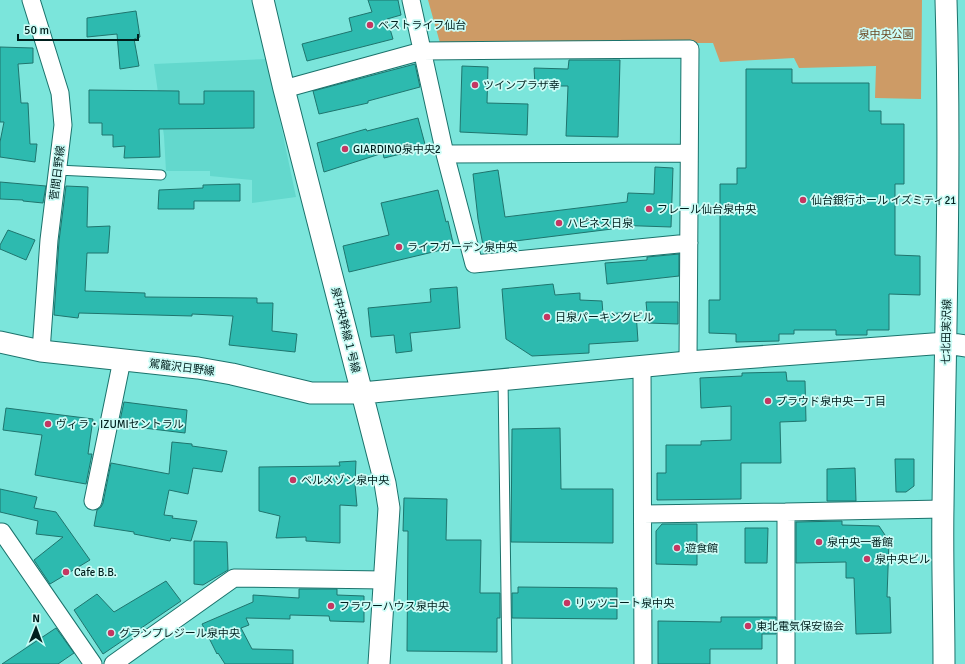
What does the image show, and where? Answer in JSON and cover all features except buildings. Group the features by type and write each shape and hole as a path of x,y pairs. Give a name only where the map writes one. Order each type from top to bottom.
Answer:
{"street":[{"name":"菅間日野線","path":"31,0 60,93 63,125 49,240 41,351"},
{"name":"泉中央幹線１号線","path":"263,0 284,89 385,483 389,508 379,664"},
{"path":"411,0 445,154 474,264 689,243"},
{"name":"七北田実沢線","path":"944,664 943,508 959,342 946,0"},
{"path":"284,89 422,51 690,49 688,362"},
{"path":"445,154 689,153"},
{"name":"駕籠沢日野線","path":"0,342 41,351 204,369 232,374 311,393 362,393 688,362 959,342"},
{"path":"93,501 122,360"},
{"path":"642,366 643,664"},
{"path":"643,514 943,508"},
{"path":"786,512 786,664"},
{"path":"0,532 2,532 93,664"},
{"path":"113,664 234,578 385,580"}],"lane":[{"path":"58,170 161,174"},
{"path":"503,379 507,664"}],"shaded area":[{"path":"267,59 296,197 252,203 252,180 210,176 210,171 166,171 164,136 154,64"}],"green space":[{"name":"泉中央公園","path":"428,0 922,0 921,99 875,98 876,66 799,68 794,58 720,62 713,43 440,43"}],"place":[{"name":"ベストライフ仙台","path":"370,25"},
{"name":"ツインプラザ幸","path":"475,85"},
{"name":"GIARDINO泉中央2","path":"345,149"},
{"name":"仙台銀行ホール イズミティ21","path":"803,200"},
{"name":"フレール仙台泉中央","path":"649,209"},
{"name":"ハピネス日泉","path":"559,223"},
{"name":"ライフガーデン泉中央","path":"399,247"},
{"name":"日泉パーキングビル","path":"547,317"},
{"name":"プラウド泉中央一丁目","path":"768,401"},
{"name":"ヴィラ・IZUMIセントラル","path":"48,424"},
{"name":"ベルメゾン泉中央","path":"293,480"},
{"name":"泉中央一番館","path":"819,542"},
{"name":"遊食館","path":"677,548"},
{"name":"泉中央ビル","path":"867,559"},
{"name":"Cafe B.B.","path":"66,572"},
{"name":"リッツコート泉中央","path":"567,603"},
{"name":"フラワーハウス泉中央","path":"331,606"},
{"name":"東北電気保安協会","path":"748,626"},
{"name":"グランプレジール泉中央","path":"111,633"}]}
